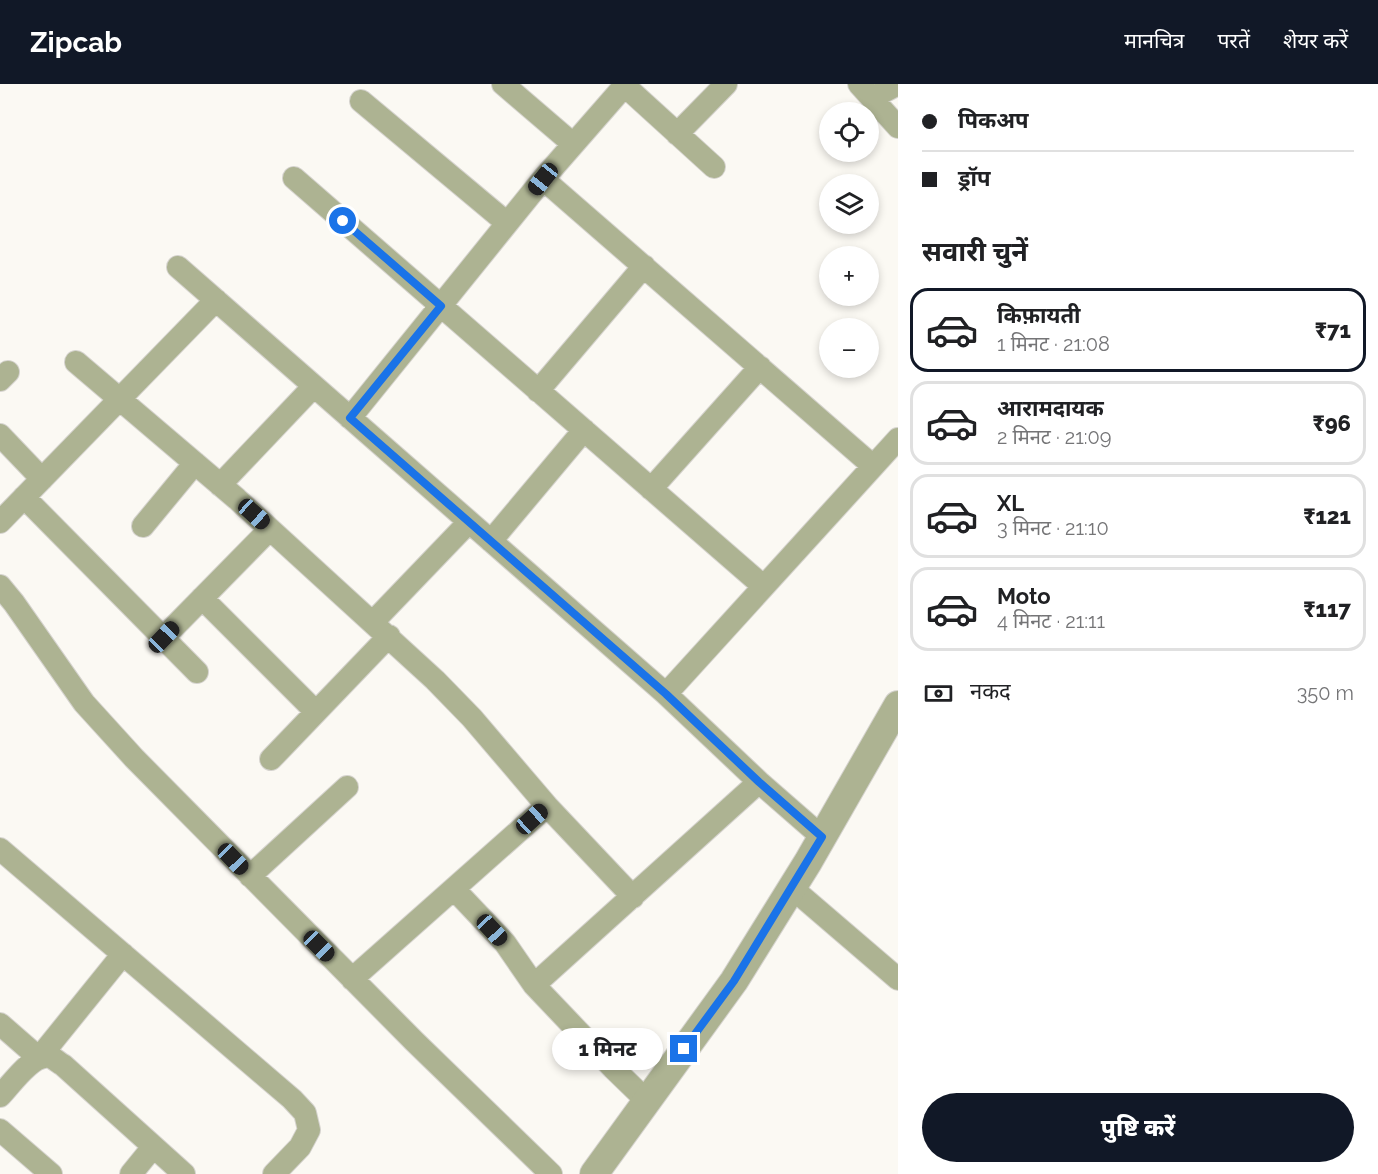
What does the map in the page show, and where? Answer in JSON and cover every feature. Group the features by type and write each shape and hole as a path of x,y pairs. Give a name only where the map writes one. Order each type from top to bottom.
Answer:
{"street":[{"path":"503,84 573,144"},
{"path":"677,134 726,84"},
{"path":"865,91 898,84"},
{"path":"350,418 543,179 626,85 714,167"},
{"path":"865,91 898,127"},
{"path":"361,101 507,223"},
{"path":"294,178 763,586"},
{"path":"543,179 873,466"},
{"path":"538,391 644,266"},
{"path":"178,267 666,694 759,782 822,837"},
{"path":"0,522 216,300"},
{"path":"76,362 220,484 381,629 472,718 547,806 633,897"},
{"path":"651,489 760,367"},
{"path":"220,484 314,386"},
{"path":"491,541 584,430"},
{"path":"0,435 42,479"},
{"path":"666,694 898,439"},
{"path":"143,526 195,463"},
{"path":"24,496 197,672"},
{"path":"271,759 316,711 469,522"},
{"path":"164,637 270,529"},
{"path":"0,586 84,703 134,758 352,979 551,1174"},
{"path":"202,598 316,711"},
{"path":"594,1174 734,981 792,888 898,705"},
{"path":"534,985 759,782"},
{"path":"250,876 347,787"},
{"path":"352,979 547,806"},
{"path":"0,849 292,1099 305,1113 309,1130 300,1147 274,1174"},
{"path":"792,888 898,979"},
{"path":"454,889 505,944 534,985 646,1100"},
{"path":"0,1096 27,1065 39,1058 123,954"},
{"path":"0,1024 39,1058 50,1058 63,1065 184,1174"},
{"path":"0,1130 51,1174"},
{"path":"131,1174 153,1147"}],"route":[{"path":"343,221 441,306 350,418 666,694 759,782 822,837 734,981 684,1049"}]}
